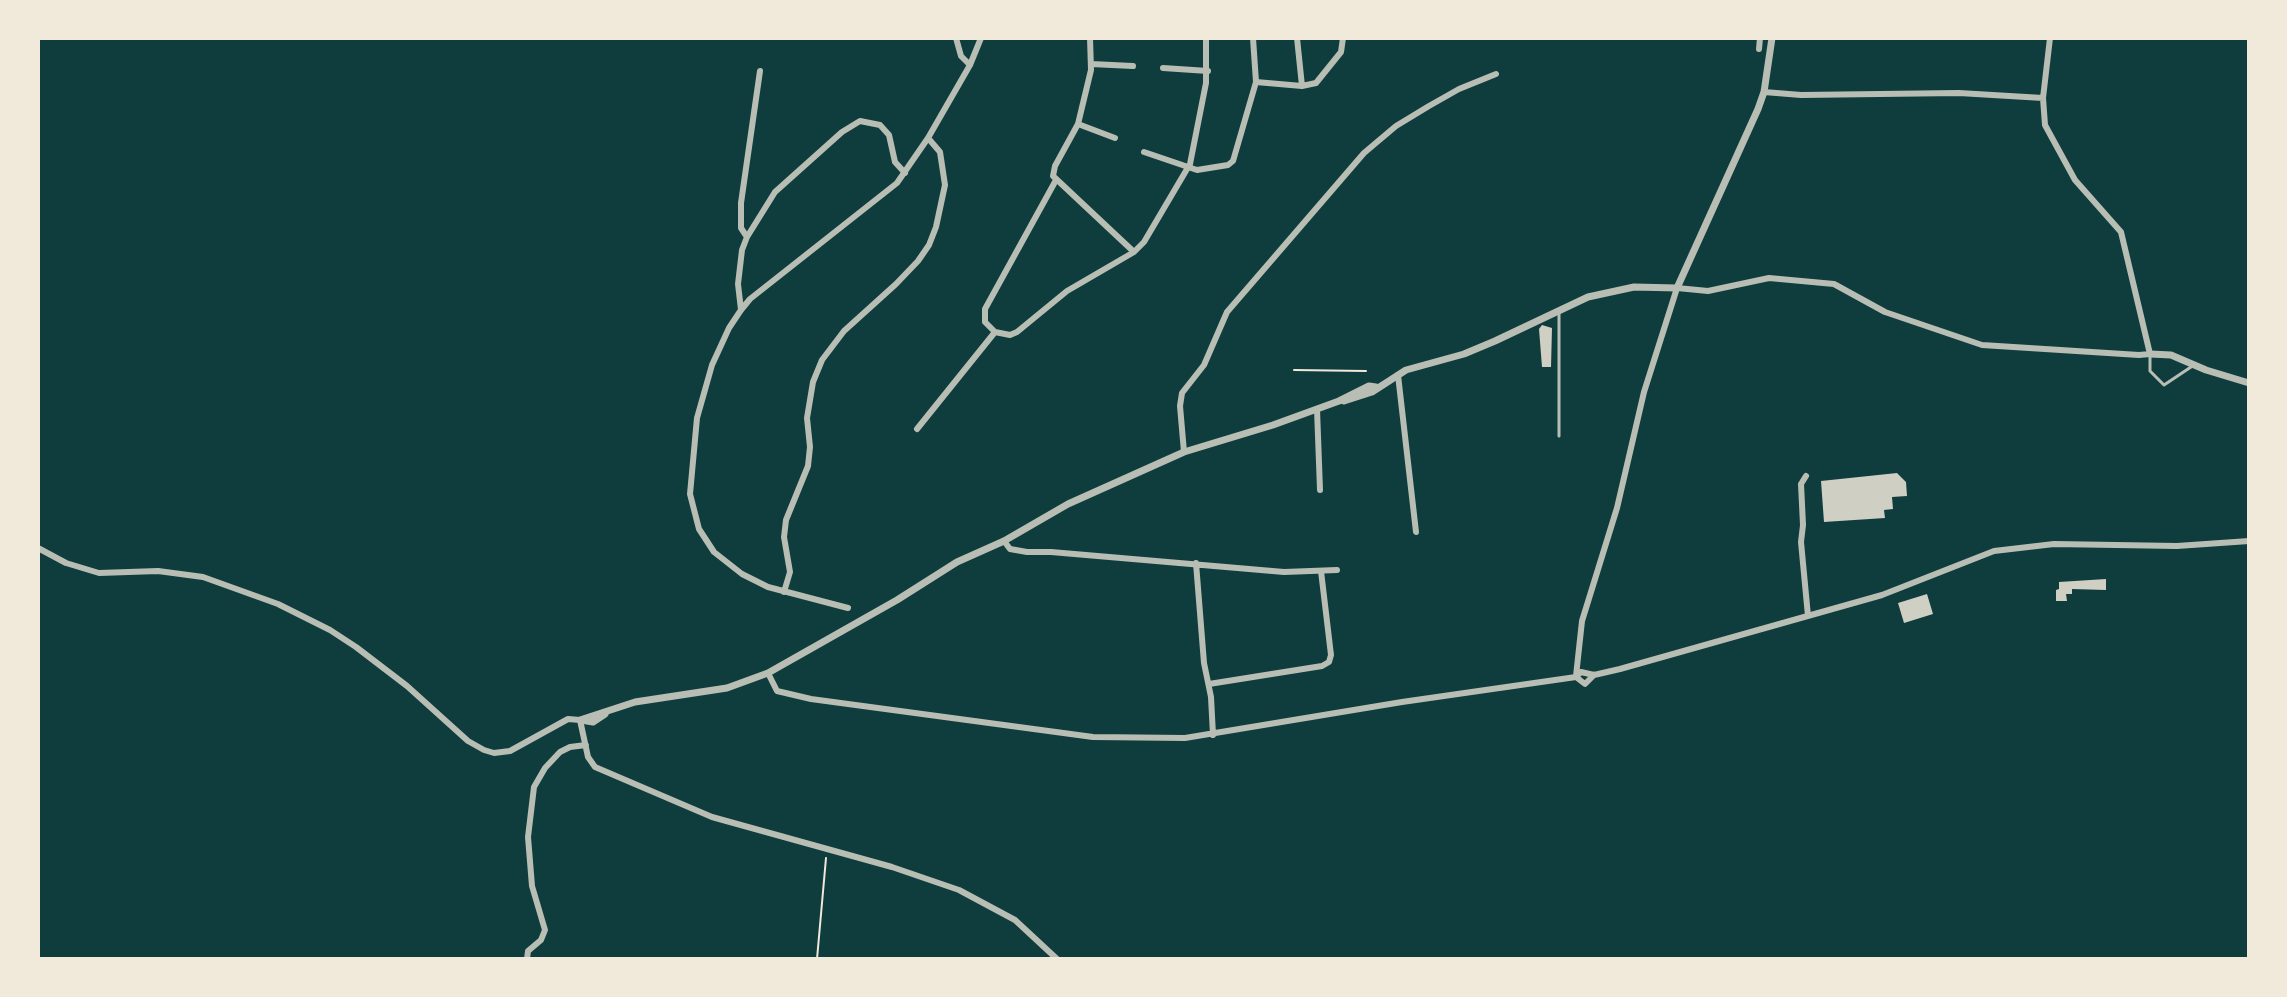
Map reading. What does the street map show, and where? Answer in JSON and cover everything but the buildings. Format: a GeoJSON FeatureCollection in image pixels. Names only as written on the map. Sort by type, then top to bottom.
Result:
{"type":"FeatureCollection","features":[{"type":"Feature","properties":{"kind":"street"},"geometry":{"type":"LineString","coordinates":[[956,38],[961,56],[970,65]]}},
{"type":"Feature","properties":{"kind":"street"},"geometry":{"type":"LineString","coordinates":[[848,608],[784,592],[753,580],[714,552],[699,529],[690,494],[693,439],[704,391],[720,347],[750,299],[887,191],[905,173],[970,65],[981,38]]}},
{"type":"Feature","properties":{"kind":"street"},"geometry":{"type":"LineString","coordinates":[[1090,38],[1091,64],[1078,124],[1053,176],[1134,252]]}},
{"type":"Feature","properties":{"kind":"street"},"geometry":{"type":"LineString","coordinates":[[1056,180],[985,309],[985,322],[995,332],[1010,335],[1017,332],[1067,291],[1134,252],[1144,242],[1188,168],[1208,71],[1206,38]]}},
{"type":"Feature","properties":{"kind":"street"},"geometry":{"type":"LineString","coordinates":[[1144,152],[1197,170],[1228,165],[1233,161],[1256,82],[1253,38]]}},
{"type":"Feature","properties":{"kind":"street"},"geometry":{"type":"LineString","coordinates":[[1297,38],[1302,86]]}},
{"type":"Feature","properties":{"kind":"street"},"geometry":{"type":"LineString","coordinates":[[1256,82],[1311,85],[1321,79],[1341,52],[1343,38]]}},
{"type":"Feature","properties":{"kind":"street"},"geometry":{"type":"LineString","coordinates":[[1759,49],[1760,38]]}},
{"type":"Feature","properties":{"kind":"street"},"geometry":{"type":"LineString","coordinates":[[1576,677],[1582,621],[1617,508],[1644,392],[1677,288],[1746,139],[1764,92],[1772,38]]}},
{"type":"Feature","properties":{"kind":"street"},"geometry":{"type":"LineString","coordinates":[[2050,38],[2043,98],[2043,117],[2049,136],[2075,180],[2118,225],[2124,238],[2150,354]]}},
{"type":"Feature","properties":{"kind":"street"},"geometry":{"type":"LineString","coordinates":[[1091,64],[1133,66]]}},
{"type":"Feature","properties":{"kind":"street"},"geometry":{"type":"LineString","coordinates":[[1163,68],[1208,71]]}},
{"type":"Feature","properties":{"kind":"street"},"geometry":{"type":"LineString","coordinates":[[747,237],[741,228],[741,203],[760,71]]}},
{"type":"Feature","properties":{"kind":"street"},"geometry":{"type":"LineString","coordinates":[[1184,452],[1180,406],[1182,393],[1204,365],[1227,312],[1364,153],[1396,126],[1429,106],[1459,89],[1496,74]]}},
{"type":"Feature","properties":{"kind":"street"},"geometry":{"type":"LineString","coordinates":[[1764,92],[1801,95],[1959,93],[2043,98]]}},
{"type":"Feature","properties":{"kind":"street"},"geometry":{"type":"LineString","coordinates":[[741,310],[738,284],[742,250],[770,199],[782,184],[855,122],[872,121],[885,129],[895,162],[905,173]]}},
{"type":"Feature","properties":{"kind":"street"},"geometry":{"type":"LineString","coordinates":[[1078,124],[1115,138]]}},
{"type":"Feature","properties":{"kind":"street"},"geometry":{"type":"LineString","coordinates":[[784,592],[790,572],[784,537],[786,520],[808,466],[807,418],[813,382],[822,360],[844,331],[896,284],[929,245],[945,185],[940,152],[928,138]]}},
{"type":"Feature","properties":{"kind":"street"},"geometry":{"type":"LineString","coordinates":[[38,548],[66,563],[99,573],[158,571],[203,577],[278,604],[356,647],[407,686],[468,741],[494,753],[510,751],[568,719],[580,720],[635,702],[727,688],[768,673],[957,562],[1008,539],[1068,504],[1184,452],[1339,401],[1352,400],[1372,392],[1398,375],[1495,341],[1559,308],[1611,291],[1634,287],[1713,290],[1769,278],[1834,284],[1885,312],[1982,345],[2171,355],[2249,383]]}},
{"type":"Feature","properties":{"kind":"street"},"geometry":{"type":"LineString","coordinates":[[917,429],[995,332]]}},
{"type":"Feature","properties":{"kind":"street"},"geometry":{"type":"LineString","coordinates":[[1398,375],[1416,532]]}},
{"type":"Feature","properties":{"kind":"street"},"geometry":{"type":"LineString","coordinates":[[1317,409],[1320,490]]}},
{"type":"Feature","properties":{"kind":"street"},"geometry":{"type":"LineString","coordinates":[[1806,476],[1801,484],[1801,542],[1808,616]]}},
{"type":"Feature","properties":{"kind":"street"},"geometry":{"type":"LineString","coordinates":[[1008,539],[1027,552],[1284,572],[1337,570]]}},
{"type":"Feature","properties":{"kind":"street"},"geometry":{"type":"LineString","coordinates":[[768,673],[775,689],[780,692],[857,705],[1093,737],[1167,739],[1213,735],[1402,702],[1576,677],[1581,672],[1594,675],[1882,595],[1994,551],[2054,544],[2177,546],[2249,541]]}},
{"type":"Feature","properties":{"kind":"street"},"geometry":{"type":"LineString","coordinates":[[1196,563],[1213,735]]}},
{"type":"Feature","properties":{"kind":"street"},"geometry":{"type":"LineString","coordinates":[[1209,684],[1322,666],[1329,662],[1331,655],[1321,571]]}},
{"type":"Feature","properties":{"kind":"street"},"geometry":{"type":"LineString","coordinates":[[1576,677],[1587,684],[1594,675]]}},
{"type":"Feature","properties":{"kind":"street"},"geometry":{"type":"LineString","coordinates":[[580,720],[590,760],[595,767],[698,812],[914,874],[975,897],[1015,920],[1057,959]]}},
{"type":"Feature","properties":{"kind":"street"},"geometry":{"type":"LineString","coordinates":[[527,959],[528,951],[541,940],[545,930],[532,886],[528,837],[534,787],[545,768],[560,752],[586,745]]}},
{"type":"Feature","properties":{"kind":"lane"},"geometry":{"type":"LineString","coordinates":[[1559,308],[1559,436]]}},
{"type":"Feature","properties":{"kind":"lane"},"geometry":{"type":"LineString","coordinates":[[2150,354],[2150,371],[2164,385],[2193,363]]}},
{"type":"Feature","properties":{"kind":"path"},"geometry":{"type":"LineString","coordinates":[[1294,370],[1366,371]]}},
{"type":"Feature","properties":{"kind":"path"},"geometry":{"type":"LineString","coordinates":[[817,959],[827,849]]}}]}
